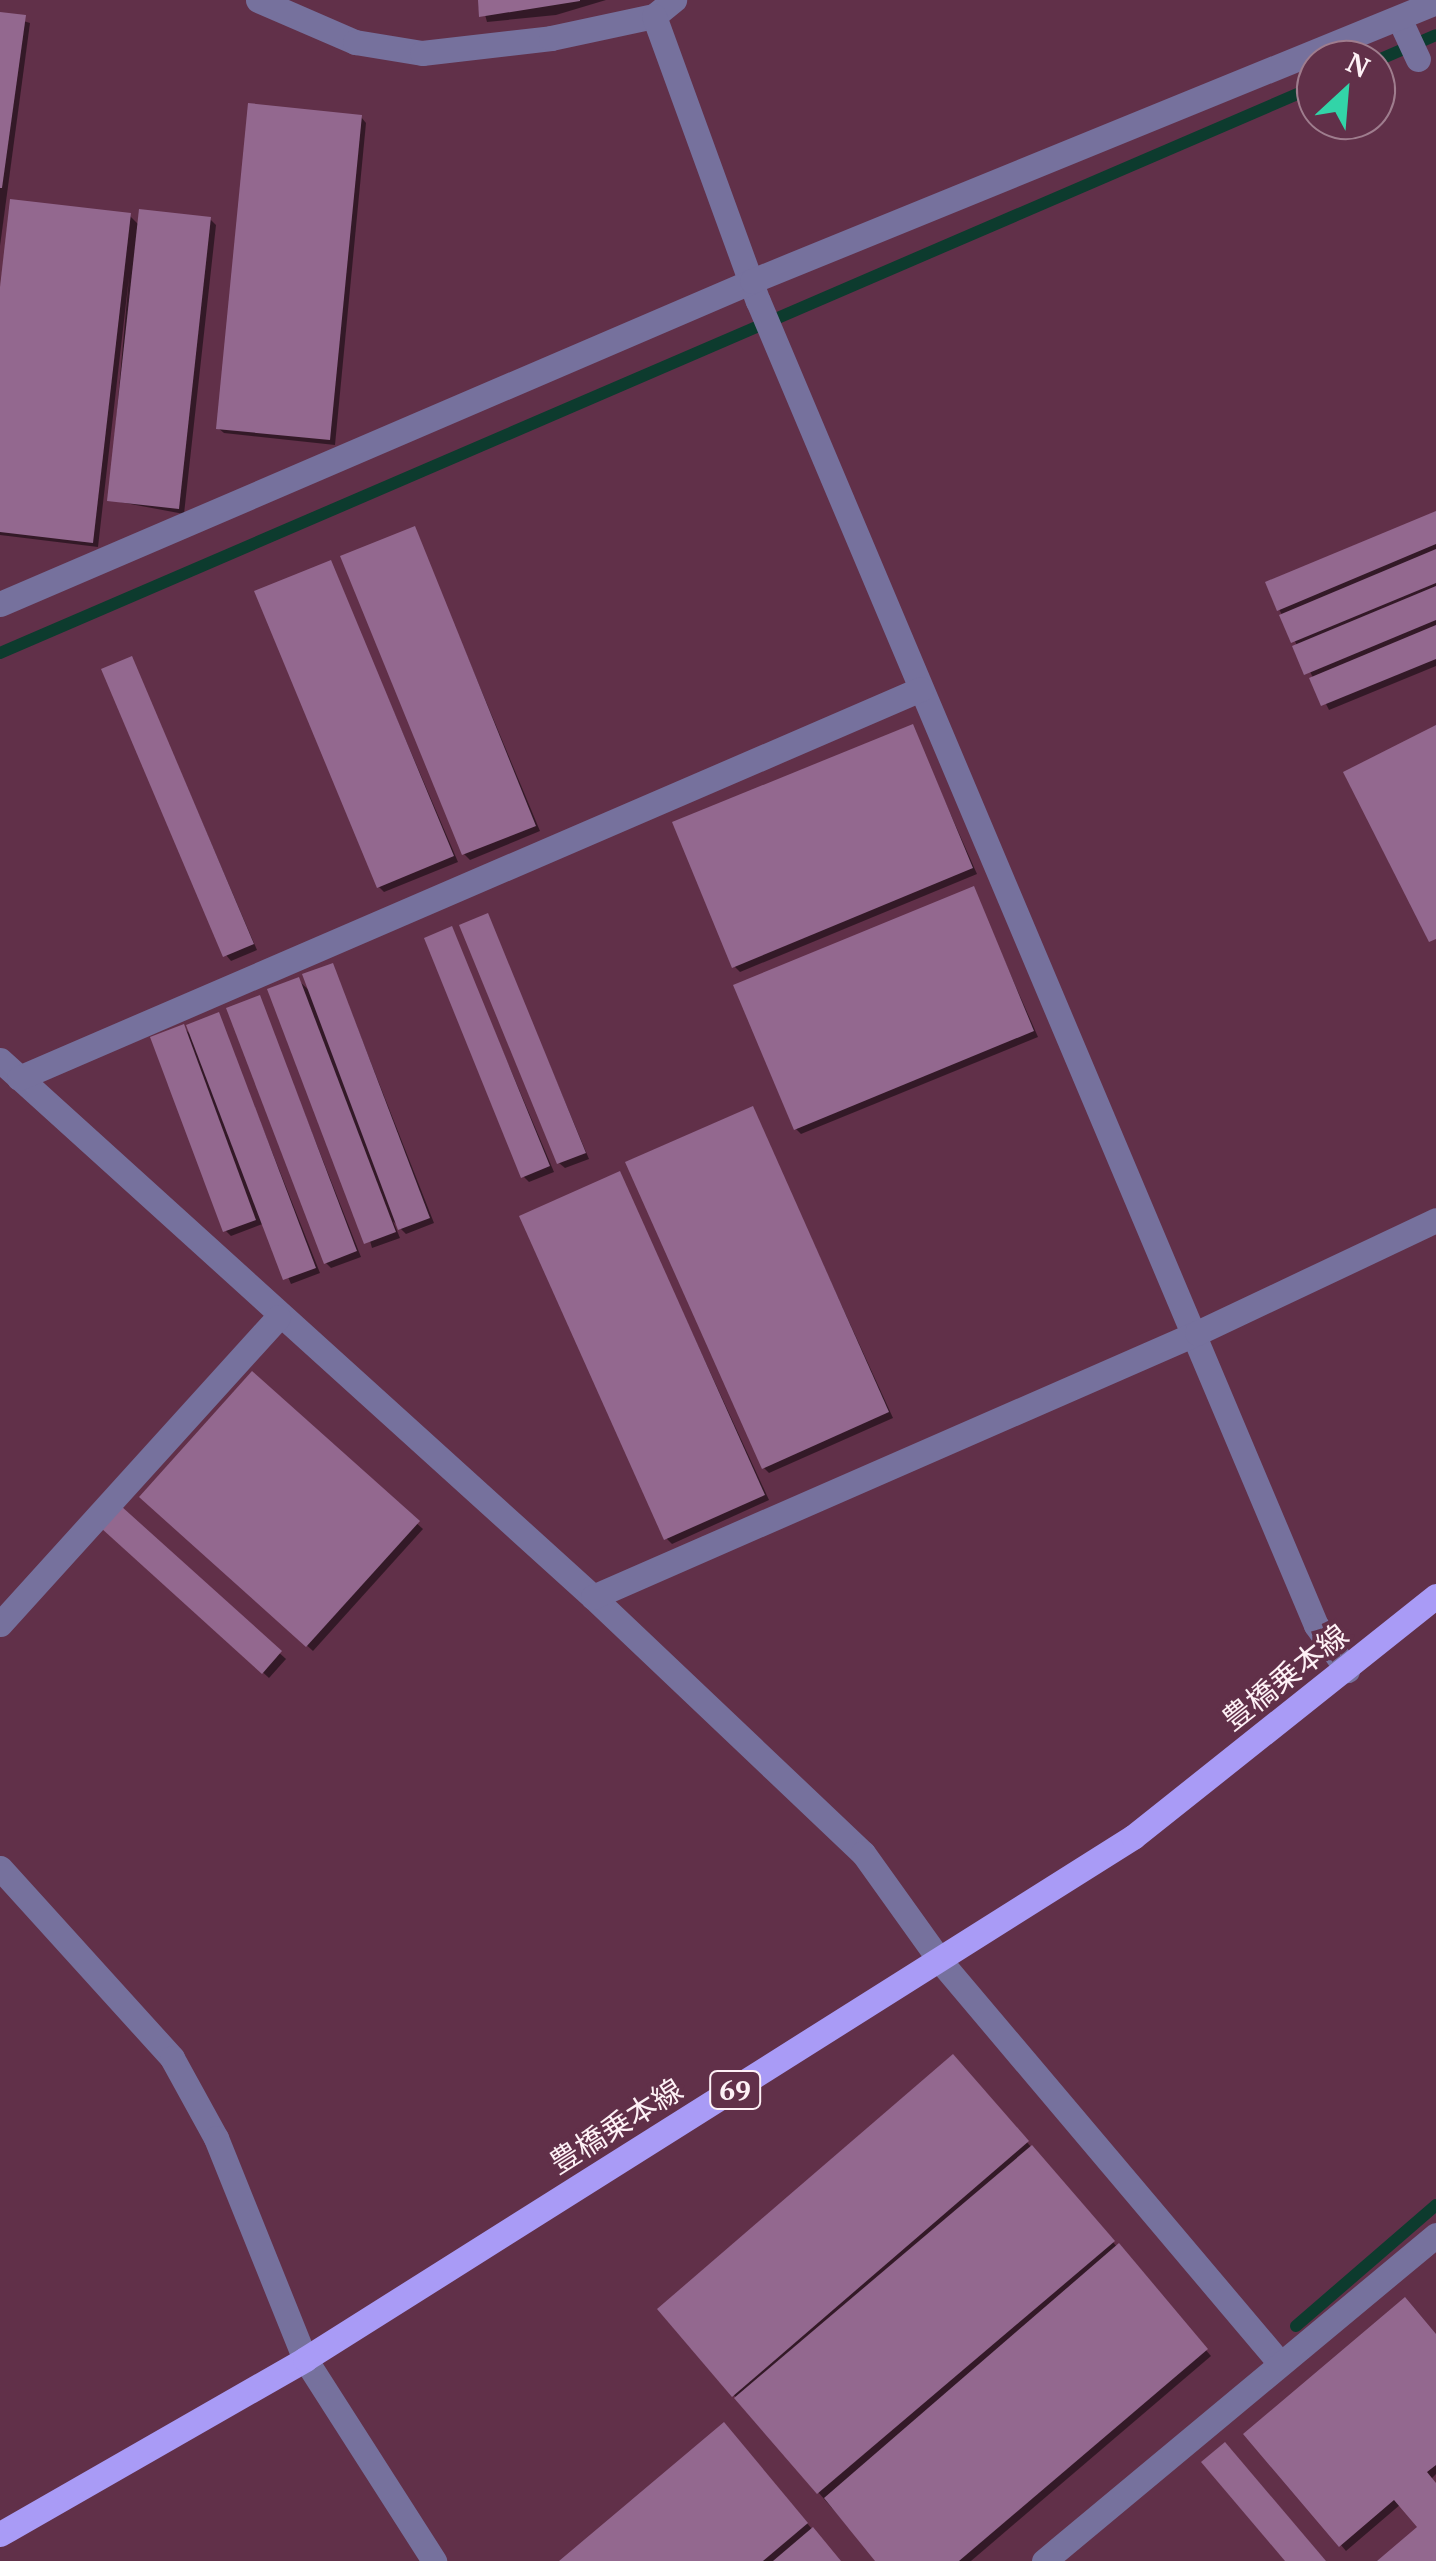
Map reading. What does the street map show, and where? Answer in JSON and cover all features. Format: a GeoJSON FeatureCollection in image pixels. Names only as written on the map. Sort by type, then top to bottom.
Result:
{"type":"FeatureCollection","features":[{"type":"Feature","properties":{"kind":"main road","name":"豊橋乗本線"},"geometry":{"type":"LineString","coordinates":[[0,2534],[305,2359],[941,1962],[1134,1836],[1348,1670],[1436,1596]]}},
{"type":"Feature","properties":{"kind":"street"},"geometry":{"type":"LineString","coordinates":[[258,0],[354,42],[422,52],[551,38],[664,8],[774,340],[1197,1333],[1316,1625],[1348,1670]]}},
{"type":"Feature","properties":{"kind":"street"},"geometry":{"type":"LineString","coordinates":[[0,604],[755,291],[1436,2]]}},
{"type":"Feature","properties":{"kind":"street"},"geometry":{"type":"LineString","coordinates":[[1404,29],[1418,59]]}},
{"type":"Feature","properties":{"kind":"street"},"geometry":{"type":"LineString","coordinates":[[921,689],[9,1069],[278,1317],[593,1598],[862,1852],[941,1962],[1279,2362]]}},
{"type":"Feature","properties":{"kind":"street"},"geometry":{"type":"LineString","coordinates":[[593,1598],[1197,1333],[1436,1220]]}},
{"type":"Feature","properties":{"kind":"street"},"geometry":{"type":"LineString","coordinates":[[0,1624],[278,1317]]}},
{"type":"Feature","properties":{"kind":"street"},"geometry":{"type":"LineString","coordinates":[[0,1868],[172,2058],[216,2138],[305,2359],[434,2561]]}},
{"type":"Feature","properties":{"kind":"street"},"geometry":{"type":"LineString","coordinates":[[1044,2561],[1436,2234]]}},
{"type":"Feature","properties":{"kind":"building"},"geometry":{"type":"Polygon","coordinates":[[[478,0],[580,0],[580,1],[479,17],[478,0]]]}},
{"type":"Feature","properties":{"kind":"building"},"geometry":{"type":"Polygon","coordinates":[[[0,12],[26,15],[2,188],[0,188],[0,12]]]}},
{"type":"Feature","properties":{"kind":"building"},"geometry":{"type":"Polygon","coordinates":[[[248,103],[362,115],[330,440],[216,429],[248,103]]]}},
{"type":"Feature","properties":{"kind":"building"},"geometry":{"type":"Polygon","coordinates":[[[10,199],[131,213],[93,543],[0,532],[0,287],[10,199]]]}},
{"type":"Feature","properties":{"kind":"building"},"geometry":{"type":"Polygon","coordinates":[[[139,209],[211,217],[179,509],[107,501],[139,209]]]}},
{"type":"Feature","properties":{"kind":"building"},"geometry":{"type":"Polygon","coordinates":[[[1436,511],[1436,544],[1277,611],[1265,582],[1436,511]]]}},
{"type":"Feature","properties":{"kind":"building"},"geometry":{"type":"Polygon","coordinates":[[[415,526],[536,826],[462,855],[340,556],[415,526]]]}},
{"type":"Feature","properties":{"kind":"building"},"geometry":{"type":"Polygon","coordinates":[[[1436,549],[1436,583],[1291,643],[1279,615],[1436,549]]]}},
{"type":"Feature","properties":{"kind":"building"},"geometry":{"type":"Polygon","coordinates":[[[331,560],[454,856],[377,888],[254,591],[331,560]]]}},
{"type":"Feature","properties":{"kind":"building"},"geometry":{"type":"Polygon","coordinates":[[[1436,586],[1436,620],[1304,675],[1292,646],[1436,586]]]}},
{"type":"Feature","properties":{"kind":"building"},"geometry":{"type":"Polygon","coordinates":[[[1436,625],[1436,659],[1321,706],[1309,678],[1436,625]]]}},
{"type":"Feature","properties":{"kind":"building"},"geometry":{"type":"Polygon","coordinates":[[[132,656],[254,944],[223,957],[101,669],[132,656]]]}},
{"type":"Feature","properties":{"kind":"building"},"geometry":{"type":"Polygon","coordinates":[[[913,724],[973,868],[732,968],[672,822],[913,724]]]}},
{"type":"Feature","properties":{"kind":"building"},"geometry":{"type":"Polygon","coordinates":[[[1436,725],[1436,939],[1429,942],[1343,772],[1436,725]]]}},
{"type":"Feature","properties":{"kind":"building"},"geometry":{"type":"Polygon","coordinates":[[[974,886],[1034,1031],[794,1130],[733,985],[974,886]]]}},
{"type":"Feature","properties":{"kind":"building"},"geometry":{"type":"Polygon","coordinates":[[[488,913],[586,1153],[557,1164],[459,925],[488,913]]]}},
{"type":"Feature","properties":{"kind":"building"},"geometry":{"type":"Polygon","coordinates":[[[452,926],[550,1166],[521,1178],[424,938],[452,926]]]}},
{"type":"Feature","properties":{"kind":"building"},"geometry":{"type":"Polygon","coordinates":[[[333,963],[430,1218],[398,1230],[302,974],[333,963]]]}},
{"type":"Feature","properties":{"kind":"building"},"geometry":{"type":"Polygon","coordinates":[[[299,977],[396,1232],[364,1244],[267,989],[299,977]]]}},
{"type":"Feature","properties":{"kind":"building"},"geometry":{"type":"Polygon","coordinates":[[[260,995],[357,1251],[324,1264],[226,1008],[260,995]]]}},
{"type":"Feature","properties":{"kind":"building"},"geometry":{"type":"Polygon","coordinates":[[[219,1012],[316,1268],[283,1280],[186,1025],[219,1012]]]}},
{"type":"Feature","properties":{"kind":"building"},"geometry":{"type":"Polygon","coordinates":[[[184,1024],[256,1220],[223,1232],[150,1037],[184,1024]]]}},
{"type":"Feature","properties":{"kind":"building"},"geometry":{"type":"Polygon","coordinates":[[[753,1106],[889,1412],[762,1469],[625,1162],[753,1106]]]}},
{"type":"Feature","properties":{"kind":"building"},"geometry":{"type":"Polygon","coordinates":[[[620,1171],[765,1495],[664,1540],[519,1216],[620,1171]]]}},
{"type":"Feature","properties":{"kind":"building"},"geometry":{"type":"Polygon","coordinates":[[[252,1371],[420,1521],[306,1647],[139,1497],[252,1371]]]}},
{"type":"Feature","properties":{"kind":"building"},"geometry":{"type":"Polygon","coordinates":[[[121,1506],[282,1651],[262,1674],[101,1528],[121,1506]]]}},
{"type":"Feature","properties":{"kind":"building"},"geometry":{"type":"Polygon","coordinates":[[[953,2054],[1029,2141],[732,2397],[657,2309],[953,2054]]]}},
{"type":"Feature","properties":{"kind":"building"},"geometry":{"type":"Polygon","coordinates":[[[1032,2145],[1115,2241],[817,2494],[734,2398],[1032,2145]]]}},
{"type":"Feature","properties":{"kind":"building"},"geometry":{"type":"Polygon","coordinates":[[[1119,2243],[1208,2349],[959,2561],[875,2561],[824,2498],[1119,2243]]]}},
{"type":"Feature","properties":{"kind":"building"},"geometry":{"type":"Polygon","coordinates":[[[1405,2297],[1436,2334],[1436,2465],[1427,2472],[1436,2483],[1436,2561],[1377,2561],[1417,2527],[1394,2500],[1339,2547],[1243,2434],[1405,2297]]]}},
{"type":"Feature","properties":{"kind":"building"},"geometry":{"type":"Polygon","coordinates":[[[724,2422],[808,2523],[763,2561],[559,2561],[724,2422]]]}},
{"type":"Feature","properties":{"kind":"building"},"geometry":{"type":"Polygon","coordinates":[[[1225,2442],[1326,2561],[1285,2561],[1201,2462],[1225,2442]]]}},
{"type":"Feature","properties":{"kind":"building"},"geometry":{"type":"Polygon","coordinates":[[[813,2527],[841,2561],[773,2561],[813,2527]]]}},
{"type":"Feature","properties":{"kind":"waterway"},"geometry":{"type":"LineString","coordinates":[[1396,52],[1436,35]]}},
{"type":"Feature","properties":{"kind":"waterway"},"geometry":{"type":"LineString","coordinates":[[0,653],[1296,95]]}},
{"type":"Feature","properties":{"kind":"waterway"},"geometry":{"type":"LineString","coordinates":[[1296,2326],[1436,2205]]}}]}
